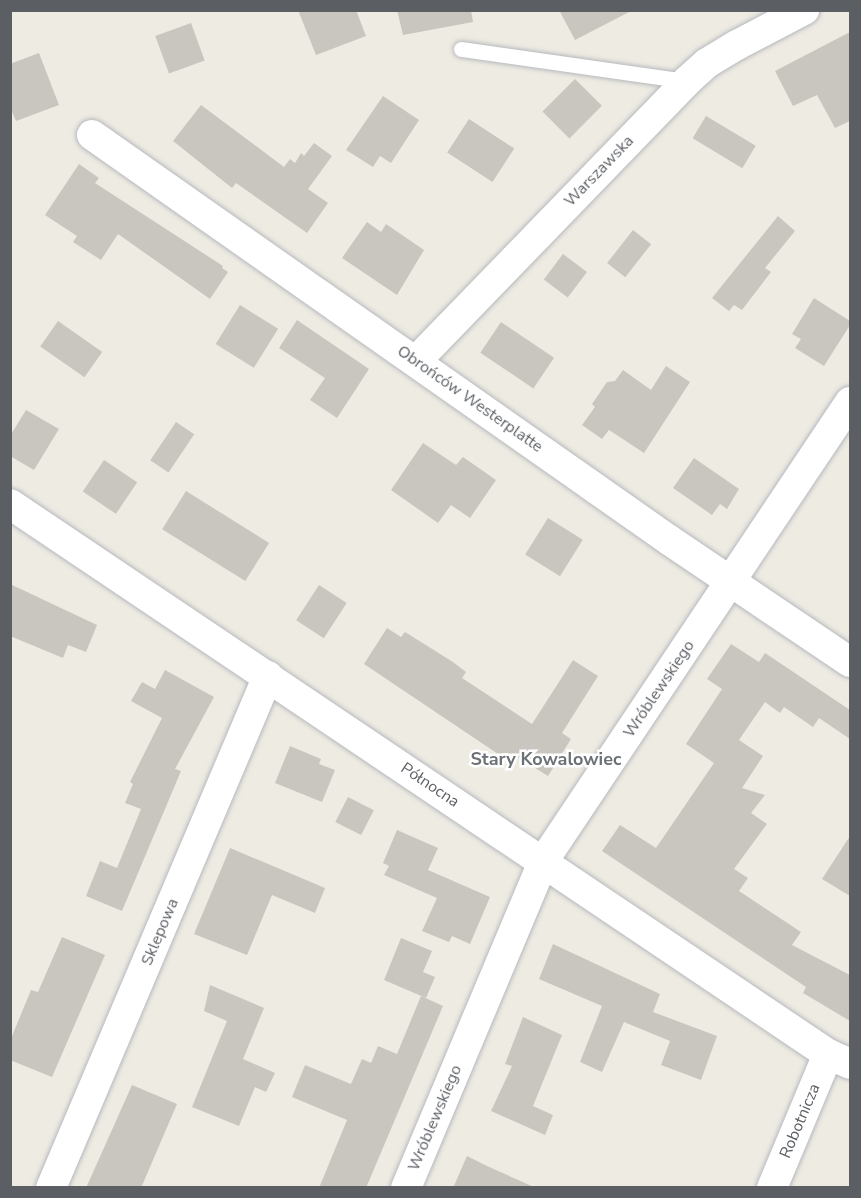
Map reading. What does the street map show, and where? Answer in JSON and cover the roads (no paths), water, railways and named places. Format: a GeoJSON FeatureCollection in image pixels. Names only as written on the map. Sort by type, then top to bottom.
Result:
{"type":"FeatureCollection","features":[{"type":"Feature","properties":{"kind":"street","name":"Warszawska"},"geometry":{"type":"LineString","coordinates":[[416,361],[687,81],[707,63],[804,10]]}},
{"type":"Feature","properties":{"kind":"street","name":"Obrońców Westerplatte"},"geometry":{"type":"LineString","coordinates":[[92,135],[731,582],[850,662]]}},
{"type":"Feature","properties":{"kind":"street","name":"Wróblewskiego"},"geometry":{"type":"LineString","coordinates":[[406,1188],[544,860],[850,402]]}},
{"type":"Feature","properties":{"kind":"street","name":"Północna"},"geometry":{"type":"LineString","coordinates":[[10,504],[839,1059]]}},
{"type":"Feature","properties":{"kind":"street","name":"Sklepowa"},"geometry":{"type":"LineString","coordinates":[[51,1188],[268,676]]}},
{"type":"Feature","properties":{"kind":"street","name":"Robotnicza"},"geometry":{"type":"LineString","coordinates":[[772,1188],[839,1059]]}},
{"type":"Feature","properties":{"kind":"lane"},"geometry":{"type":"LineString","coordinates":[[461,50],[687,81]]}},
{"type":"Feature","properties":{"kind":"district","name":"Stary Kowalowiec"},"geometry":{"type":"Point","coordinates":[546,759]}}]}
